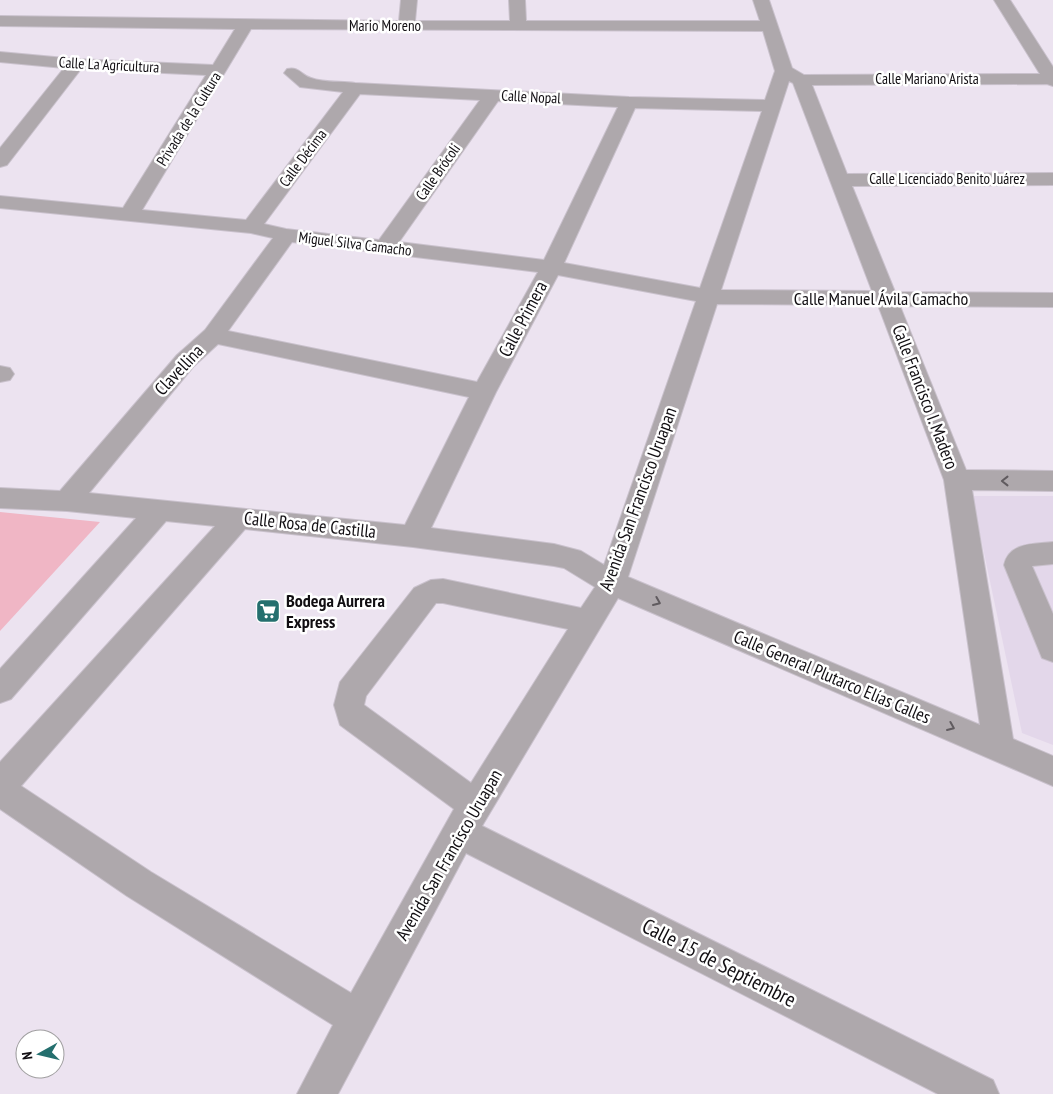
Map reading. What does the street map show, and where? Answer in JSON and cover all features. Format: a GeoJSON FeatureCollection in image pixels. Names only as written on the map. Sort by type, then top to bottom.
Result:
{"type":"FeatureCollection","features":[{"type":"Feature","properties":{"kind":"street"},"geometry":{"type":"LineString","coordinates":[[406,26],[409,0]]}},
{"type":"Feature","properties":{"kind":"street"},"geometry":{"type":"LineString","coordinates":[[517,0],[518,26]]}},
{"type":"Feature","properties":{"kind":"street"},"geometry":{"type":"LineString","coordinates":[[761,0],[770,26],[792,75]]}},
{"type":"Feature","properties":{"kind":"street"},"geometry":{"type":"LineString","coordinates":[[1002,0],[1052,80]]}},
{"type":"Feature","properties":{"kind":"street"},"geometry":{"type":"LineString","coordinates":[[2,24],[16,7]]}},
{"type":"Feature","properties":{"kind":"street","name":"Mario Moreno"},"geometry":{"type":"LineString","coordinates":[[2,24],[770,26]]}},
{"type":"Feature","properties":{"kind":"street","name":"Privada de la Cultura"},"geometry":{"type":"LineString","coordinates":[[130,213],[246,24]]}},
{"type":"Feature","properties":{"kind":"street","name":"Calle La Agricultura"},"geometry":{"type":"LineString","coordinates":[[0,57],[76,64],[219,70]]}},
{"type":"Feature","properties":{"kind":"street"},"geometry":{"type":"LineString","coordinates":[[0,161],[76,64]]}},
{"type":"Feature","properties":{"kind":"street","name":"Calle Nopal"},"geometry":{"type":"LineString","coordinates":[[293,74],[306,84],[355,88],[629,102],[772,106]]}},
{"type":"Feature","properties":{"kind":"street","name":"Calle Mariano Arista"},"geometry":{"type":"LineString","coordinates":[[792,75],[1052,80]]}},
{"type":"Feature","properties":{"kind":"street","name":"Avenida San Francisco Uruapan"},"geometry":{"type":"LineString","coordinates":[[317,1094],[467,818],[612,583],[772,106],[792,75]]}},
{"type":"Feature","properties":{"kind":"street","name":"Calle Francisco I. Madero"},"geometry":{"type":"LineString","coordinates":[[792,75],[841,180],[957,480],[999,748]]}},
{"type":"Feature","properties":{"kind":"street","name":"Calle Décima"},"geometry":{"type":"LineString","coordinates":[[251,227],[355,88]]}},
{"type":"Feature","properties":{"kind":"street","name":"Calle Brócoli"},"geometry":{"type":"LineString","coordinates":[[384,248],[492,96]]}},
{"type":"Feature","properties":{"kind":"street","name":"Calle Primera"},"geometry":{"type":"LineString","coordinates":[[414,536],[484,392],[551,267],[629,102]]}},
{"type":"Feature","properties":{"kind":"street","name":"Calle Licenciado Benito Juárez"},"geometry":{"type":"LineString","coordinates":[[841,180],[1053,179]]}},
{"type":"Feature","properties":{"kind":"street","name":"Miguel Silva Camacho"},"geometry":{"type":"LineString","coordinates":[[0,202],[130,213],[251,227],[286,235],[551,267],[709,298]]}},
{"type":"Feature","properties":{"kind":"street","name":"Clavellina"},"geometry":{"type":"LineString","coordinates":[[67,501],[184,361],[214,335],[286,235]]}},
{"type":"Feature","properties":{"kind":"street","name":"Calle Manuel Ávila Camacho"},"geometry":{"type":"LineString","coordinates":[[709,298],[1053,300]]}},
{"type":"Feature","properties":{"kind":"street"},"geometry":{"type":"LineString","coordinates":[[214,335],[484,392]]}},
{"type":"Feature","properties":{"kind":"street"},"geometry":{"type":"LineString","coordinates":[[957,480],[1053,481]]}},
{"type":"Feature","properties":{"kind":"street","name":"Calle Rosa de Castilla"},"geometry":{"type":"LineString","coordinates":[[0,498],[67,501],[414,536],[571,558],[612,583]]}},
{"type":"Feature","properties":{"kind":"street"},"geometry":{"type":"LineString","coordinates":[[0,690],[159,510]]}},
{"type":"Feature","properties":{"kind":"street"},"geometry":{"type":"LineString","coordinates":[[0,786],[240,518]]}},
{"type":"Feature","properties":{"kind":"street"},"geometry":{"type":"LineString","coordinates":[[1053,553],[1025,556],[1019,560],[1018,565],[1053,649]]}},
{"type":"Feature","properties":{"kind":"street","name":"Calle General Plutarco Elías Calles"},"geometry":{"type":"LineString","coordinates":[[612,583],[1053,771]]}},
{"type":"Feature","properties":{"kind":"street","name":"Calle 15 de Septiembre"},"geometry":{"type":"LineString","coordinates":[[588,621],[444,591],[431,592],[424,596],[351,692],[349,705],[351,715],[467,818],[979,1094]]}},
{"type":"Feature","properties":{"kind":"street"},"geometry":{"type":"LineString","coordinates":[[0,790],[139,884],[358,1019]]}},
{"type":"Feature","properties":{"kind":"shaded area"},"geometry":{"type":"Polygon","coordinates":[[[972,496],[1053,496],[1053,745],[1022,733],[972,496]]]}},
{"type":"Feature","properties":{"kind":"shaded area"},"geometry":{"type":"Polygon","coordinates":[[[0,512],[100,522],[0,631],[0,512]]]}},
{"type":"Feature","properties":{"kind":"place","name":"Bodega Aurrera Express"},"geometry":{"type":"Point","coordinates":[268,611]}}]}
